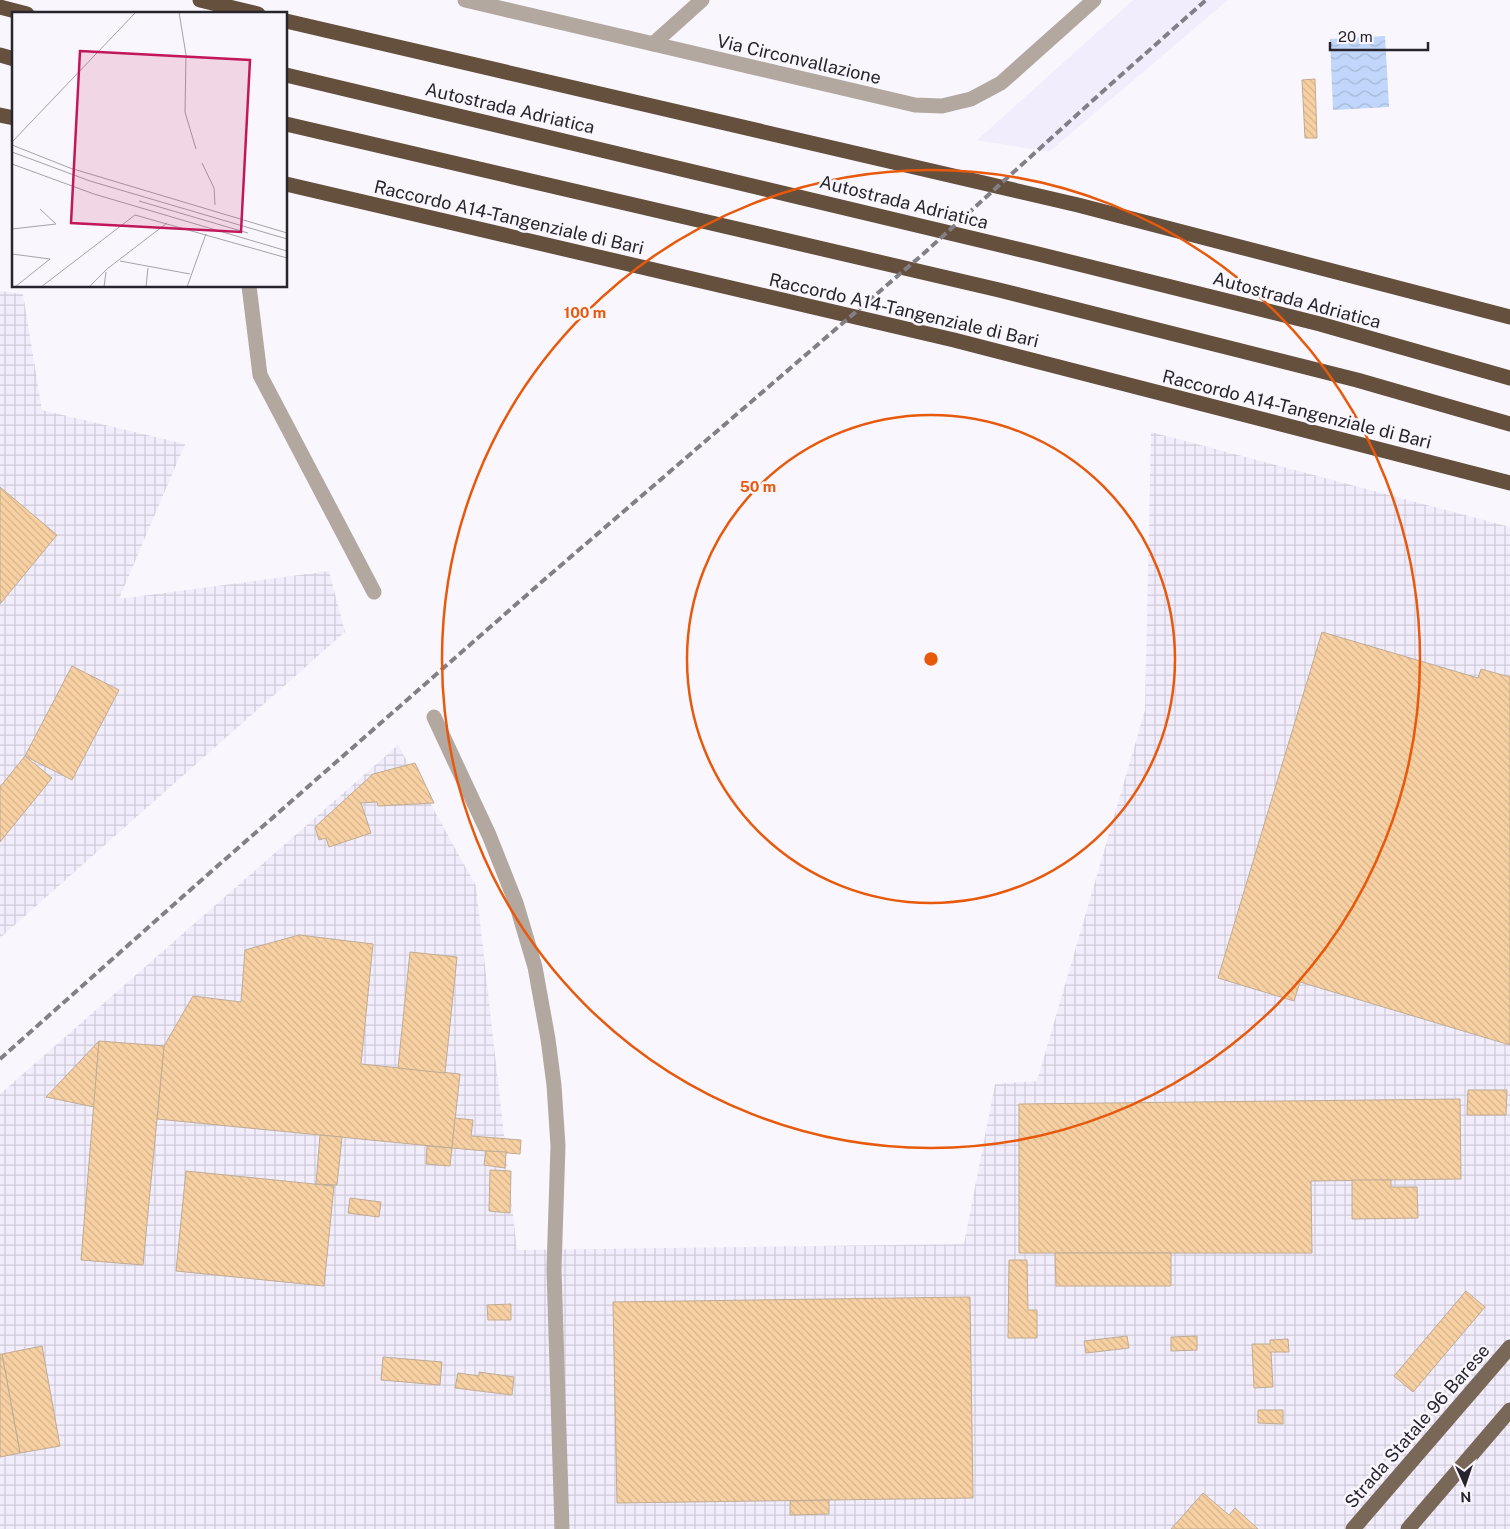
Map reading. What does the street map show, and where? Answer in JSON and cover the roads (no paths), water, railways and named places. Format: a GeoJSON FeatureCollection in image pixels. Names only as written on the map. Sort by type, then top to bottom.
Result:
{"type":"FeatureCollection","features":[{"type":"Feature","properties":{"kind":"highway"},"geometry":{"type":"LineString","coordinates":[[200,0],[250,12]]}},
{"type":"Feature","properties":{"kind":"highway"},"geometry":{"type":"LineString","coordinates":[[0,8],[18,12]]}},
{"type":"Feature","properties":{"kind":"highway"},"geometry":{"type":"LineString","coordinates":[[288,21],[1078,205],[1510,317]]}},
{"type":"Feature","properties":{"kind":"highway","name":"Autostrada Adriatica"},"geometry":{"type":"LineString","coordinates":[[288,75],[1034,253],[1320,324],[1510,378]]}},
{"type":"Feature","properties":{"kind":"highway"},"geometry":{"type":"LineString","coordinates":[[288,124],[999,290],[1357,380],[1510,424]]}},
{"type":"Feature","properties":{"kind":"highway","name":"Raccordo A14-Tangenziale di Bari"},"geometry":{"type":"LineString","coordinates":[[288,184],[954,340],[1510,482]]}},
{"type":"Feature","properties":{"kind":"main road","name":"Strada Statale 96 Barese"},"geometry":{"type":"LineString","coordinates":[[1353,1529],[1510,1347]]}},
{"type":"Feature","properties":{"kind":"main road"},"geometry":{"type":"LineString","coordinates":[[1408,1529],[1510,1410]]}},
{"type":"Feature","properties":{"kind":"street","name":"Via Circonvallazione"},"geometry":{"type":"LineString","coordinates":[[465,0],[915,105],[942,106],[971,99],[1001,82],[1094,0]]}},
{"type":"Feature","properties":{"kind":"street"},"geometry":{"type":"LineString","coordinates":[[653,44],[702,0]]}},
{"type":"Feature","properties":{"kind":"street"},"geometry":{"type":"LineString","coordinates":[[249,288],[260,375],[374,592]]}},
{"type":"Feature","properties":{"kind":"street"},"geometry":{"type":"LineString","coordinates":[[434,717],[488,835],[516,903],[534,967],[548,1039],[554,1085],[558,1146],[554,1269],[562,1529]]}},
{"type":"Feature","properties":{"kind":"water"},"geometry":{"type":"Polygon","coordinates":[[[1385,36],[1389,107],[1333,110],[1330,39],[1385,36]]]}},
{"type":"Feature","properties":{"kind":"railway"},"geometry":{"type":"LineString","coordinates":[[0,1059],[545,579],[922,255],[1206,0]]}}]}
